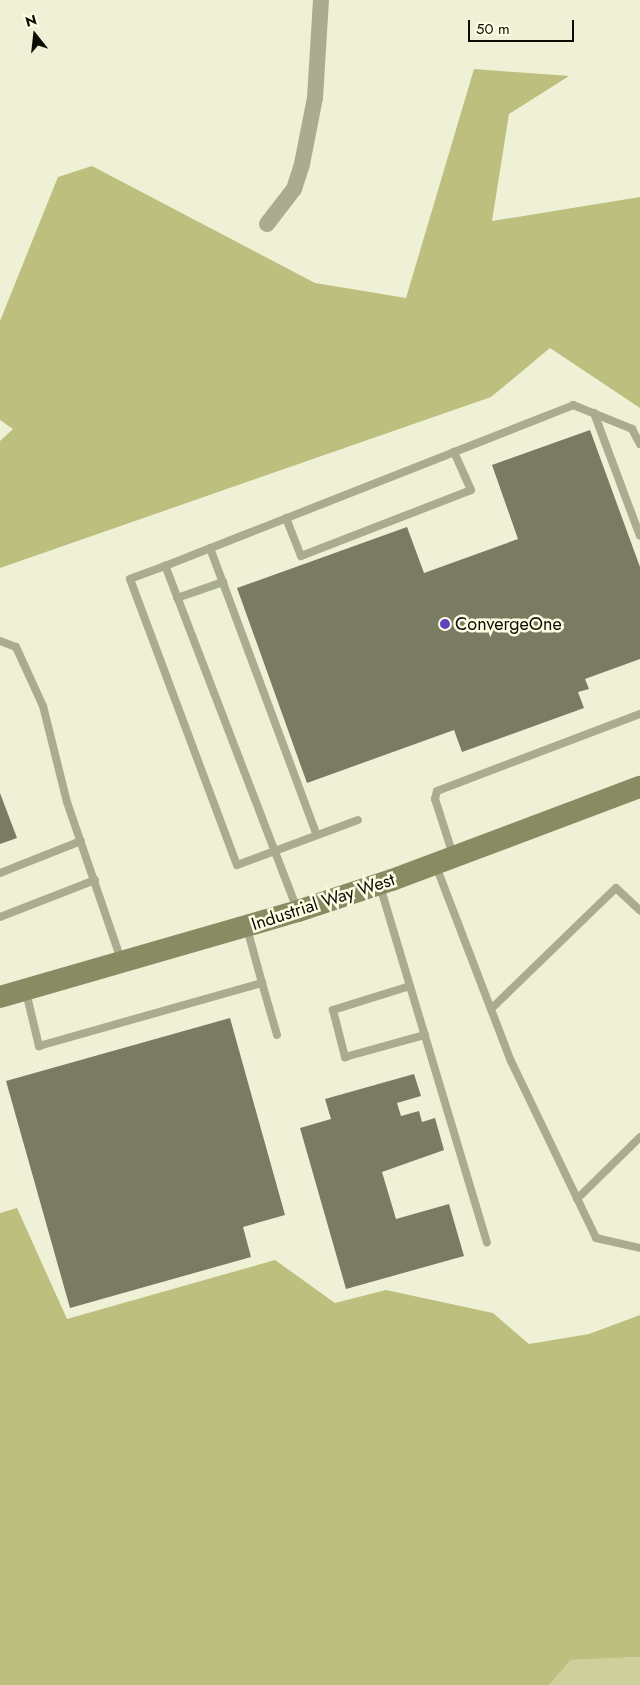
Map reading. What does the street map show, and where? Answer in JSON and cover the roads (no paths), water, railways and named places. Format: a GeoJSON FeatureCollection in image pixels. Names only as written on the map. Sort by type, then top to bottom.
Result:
{"type":"FeatureCollection","features":[{"type":"Feature","properties":{"kind":"street"},"geometry":{"type":"LineString","coordinates":[[267,224],[294,189],[302,164],[316,98],[321,0]]}},
{"type":"Feature","properties":{"kind":"street","name":"Industrial Way West"},"geometry":{"type":"LineString","coordinates":[[0,997],[298,911],[445,861],[640,787]]}},
{"type":"Feature","properties":{"kind":"lane"},"geometry":{"type":"LineString","coordinates":[[358,820],[236,865],[130,579],[573,405],[632,429],[640,444]]}},
{"type":"Feature","properties":{"kind":"lane"},"geometry":{"type":"LineString","coordinates":[[594,413],[640,536]]}},
{"type":"Feature","properties":{"kind":"lane"},"geometry":{"type":"LineString","coordinates":[[286,518],[301,556],[471,490],[454,452]]}},
{"type":"Feature","properties":{"kind":"lane"},"geometry":{"type":"LineString","coordinates":[[210,548],[317,835]]}},
{"type":"Feature","properties":{"kind":"lane"},"geometry":{"type":"LineString","coordinates":[[165,566],[298,911]]}},
{"type":"Feature","properties":{"kind":"lane"},"geometry":{"type":"LineString","coordinates":[[177,598],[223,582]]}},
{"type":"Feature","properties":{"kind":"lane"},"geometry":{"type":"LineString","coordinates":[[0,641],[16,647],[43,706],[67,802],[122,963]]}},
{"type":"Feature","properties":{"kind":"lane"},"geometry":{"type":"LineString","coordinates":[[640,714],[436,791],[435,800],[445,861],[491,1009],[510,1061],[596,1238],[640,1248]]}},
{"type":"Feature","properties":{"kind":"lane"},"geometry":{"type":"LineString","coordinates":[[0,872],[81,841]]}},
{"type":"Feature","properties":{"kind":"lane"},"geometry":{"type":"LineString","coordinates":[[0,917],[95,880]]}},
{"type":"Feature","properties":{"kind":"lane"},"geometry":{"type":"LineString","coordinates":[[380,884],[487,1242]]}},
{"type":"Feature","properties":{"kind":"lane"},"geometry":{"type":"LineString","coordinates":[[491,1009],[616,888],[640,910]]}},
{"type":"Feature","properties":{"kind":"lane"},"geometry":{"type":"LineString","coordinates":[[247,927],[277,1035]]}},
{"type":"Feature","properties":{"kind":"lane"},"geometry":{"type":"LineString","coordinates":[[25,990],[39,1046],[262,983]]}},
{"type":"Feature","properties":{"kind":"lane"},"geometry":{"type":"LineString","coordinates":[[410,986],[333,1010],[345,1056],[425,1035]]}},
{"type":"Feature","properties":{"kind":"lane"},"geometry":{"type":"LineString","coordinates":[[577,1199],[640,1137]]}},
{"type":"Feature","properties":{"kind":"place","name":"ConvergeOne"},"geometry":{"type":"Point","coordinates":[445,624]}}]}
